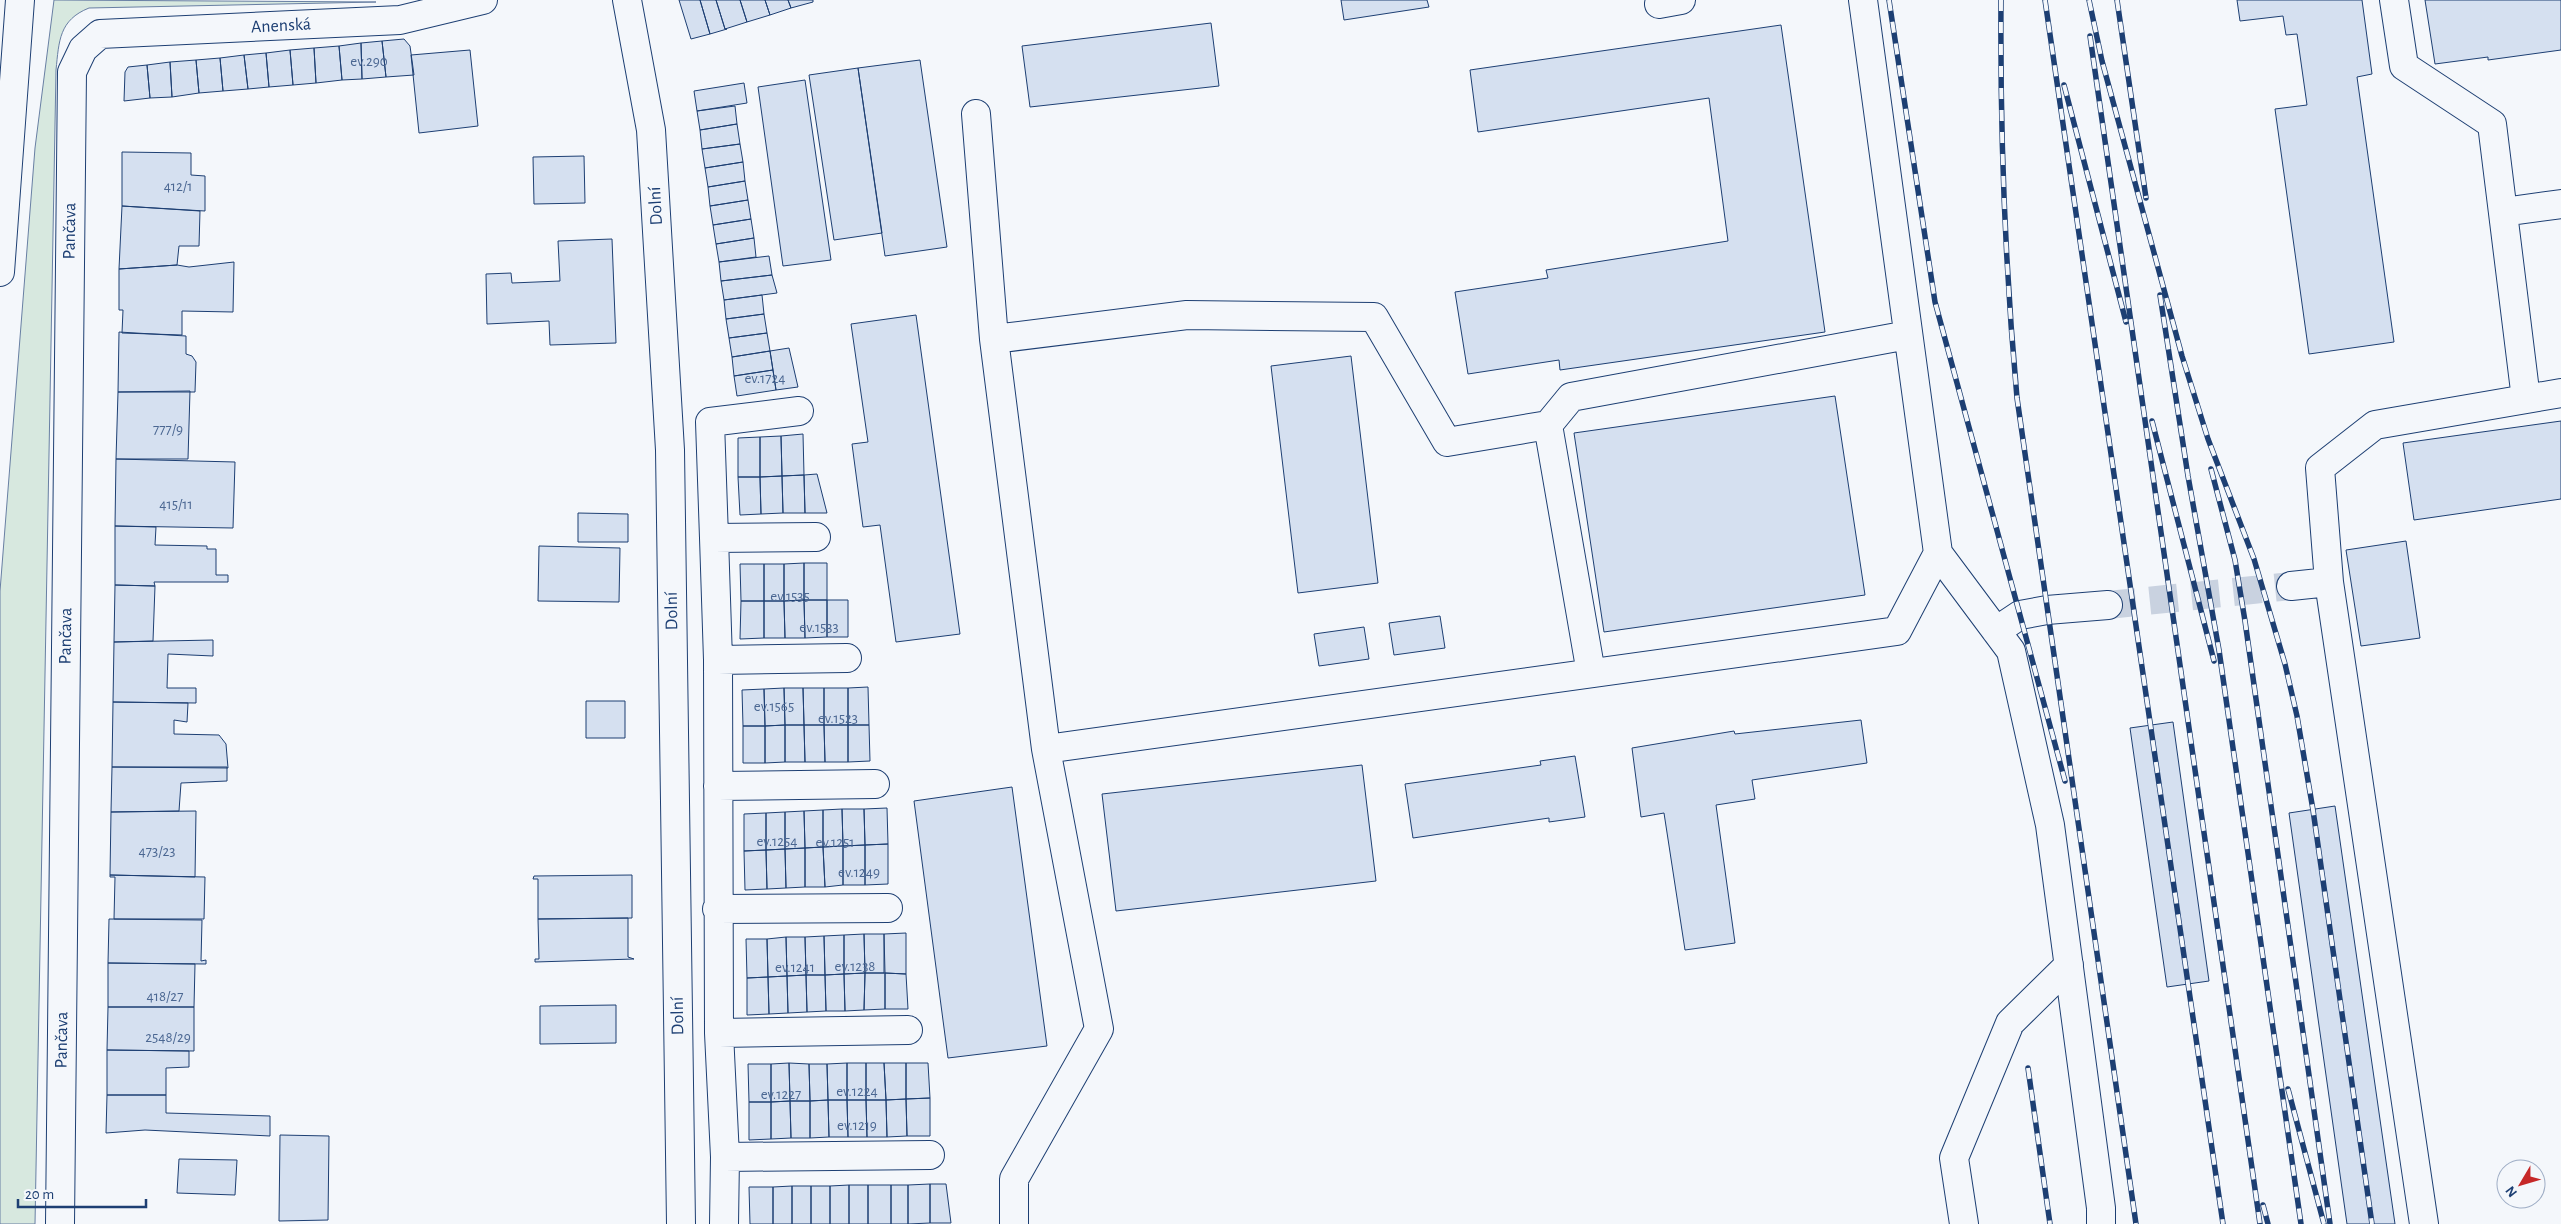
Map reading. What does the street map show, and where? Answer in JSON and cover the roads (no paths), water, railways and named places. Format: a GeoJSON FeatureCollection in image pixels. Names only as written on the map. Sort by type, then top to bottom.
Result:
{"type":"FeatureCollection","features":[{"type":"Feature","properties":{"kind":"street"},"geometry":{"type":"LineString","coordinates":[[0,272],[20,0]]}},
{"type":"Feature","properties":{"kind":"street","name":"Anenská"},"geometry":{"type":"LineString","coordinates":[[82,50],[100,34],[400,20],[483,0]]}},
{"type":"Feature","properties":{"kind":"street","name":"Dolní"},"geometry":{"type":"LineString","coordinates":[[627,0],[651,130],[670,450],[682,1224]]}},
{"type":"Feature","properties":{"kind":"street"},"geometry":{"type":"LineString","coordinates":[[1863,0],[1938,553],[2010,651],[2050,824],[2102,1208],[2101,1224]]}},
{"type":"Feature","properties":{"kind":"street"},"geometry":{"type":"LineString","coordinates":[[2394,0],[2404,66],[2492,124],[2526,399]]}},
{"type":"Feature","properties":{"kind":"street","name":"Pančava"},"geometry":{"type":"LineString","coordinates":[[60,1224],[72,72],[82,50]]}},
{"type":"Feature","properties":{"kind":"street"},"geometry":{"type":"LineString","coordinates":[[976,114],[994,340],[1046,749],[1099,1029],[1014,1179],[1014,1224]]}},
{"type":"Feature","properties":{"kind":"street"},"geometry":{"type":"LineString","coordinates":[[2503,212],[2561,204]]}},
{"type":"Feature","properties":{"kind":"street"},"geometry":{"type":"LineString","coordinates":[[994,340],[1187,315],[1374,317],[1447,442],[1548,426],[1571,397],[1908,335]]}},
{"type":"Feature","properties":{"kind":"street"},"geometry":{"type":"LineString","coordinates":[[2424,1224],[2329,582],[2320,468],[2375,425],[2561,393]]}},
{"type":"Feature","properties":{"kind":"street"},"geometry":{"type":"LineString","coordinates":[[724,1224],[725,1157],[719,1033],[717,908],[718,660],[710,422],[799,411]]}},
{"type":"Feature","properties":{"kind":"street"},"geometry":{"type":"LineString","coordinates":[[1548,426],[1591,673]]}},
{"type":"Feature","properties":{"kind":"street"},"geometry":{"type":"LineString","coordinates":[[714,538],[816,537]]}},
{"type":"Feature","properties":{"kind":"street"},"geometry":{"type":"LineString","coordinates":[[1046,749],[1897,631],[1938,553]]}},
{"type":"Feature","properties":{"kind":"street"},"geometry":{"type":"LineString","coordinates":[[2291,586],[2329,582]]}},
{"type":"Feature","properties":{"kind":"street"},"geometry":{"type":"LineString","coordinates":[[1996,631],[2020,615],[2047,610],[2108,605]]}},
{"type":"Feature","properties":{"kind":"street"},"geometry":{"type":"LineString","coordinates":[[718,660],[847,658]]}},
{"type":"Feature","properties":{"kind":"street"},"geometry":{"type":"LineString","coordinates":[[718,786],[875,784]]}},
{"type":"Feature","properties":{"kind":"street"},"geometry":{"type":"LineString","coordinates":[[717,908],[888,908]]}},
{"type":"Feature","properties":{"kind":"street"},"geometry":{"type":"LineString","coordinates":[[1964,1224],[1954,1158],[2010,1023],[2068,965]]}},
{"type":"Feature","properties":{"kind":"street"},"geometry":{"type":"LineString","coordinates":[[719,1033],[908,1030]]}},
{"type":"Feature","properties":{"kind":"street"},"geometry":{"type":"LineString","coordinates":[[725,1157],[930,1155]]}},
{"type":"Feature","properties":{"kind":"tunnel"},"geometry":{"type":"LineString","coordinates":[[2108,605],[2291,586]]}},
{"type":"Feature","properties":{"kind":"railway"},"geometry":{"type":"LineString","coordinates":[[1889,0],[1935,302],[2065,781]]}},
{"type":"Feature","properties":{"kind":"railway"},"geometry":{"type":"LineString","coordinates":[[2001,0],[2001,100],[2004,199],[2009,299],[2017,398],[2136,1224]]}},
{"type":"Feature","properties":{"kind":"railway"},"geometry":{"type":"LineString","coordinates":[[2045,0],[2223,1224]]}},
{"type":"Feature","properties":{"kind":"railway"},"geometry":{"type":"LineString","coordinates":[[2089,0],[2102,61],[2182,356],[2208,439],[2254,559],[2285,664],[2297,716],[2313,810],[2372,1224]]}},
{"type":"Feature","properties":{"kind":"railway"},"geometry":{"type":"LineString","coordinates":[[2117,0],[2146,198]]}},
{"type":"Feature","properties":{"kind":"railway"},"geometry":{"type":"LineString","coordinates":[[2090,36],[2260,1224]]}},
{"type":"Feature","properties":{"kind":"railway"},"geometry":{"type":"LineString","coordinates":[[2064,85],[2126,322]]}},
{"type":"Feature","properties":{"kind":"railway"},"geometry":{"type":"LineString","coordinates":[[2160,295],[2188,476],[2219,650],[2301,1224]]}},
{"type":"Feature","properties":{"kind":"railway"},"geometry":{"type":"LineString","coordinates":[[2152,421],[2214,661]]}},
{"type":"Feature","properties":{"kind":"railway"},"geometry":{"type":"LineString","coordinates":[[2211,469],[2235,560],[2245,621],[2330,1224]]}},
{"type":"Feature","properties":{"kind":"railway"},"geometry":{"type":"LineString","coordinates":[[2028,1068],[2050,1224]]}},
{"type":"Feature","properties":{"kind":"railway"},"geometry":{"type":"LineString","coordinates":[[2288,1089],[2324,1224]]}},
{"type":"Feature","properties":{"kind":"railway"},"geometry":{"type":"LineString","coordinates":[[2263,1205],[2268,1224]]}}]}
